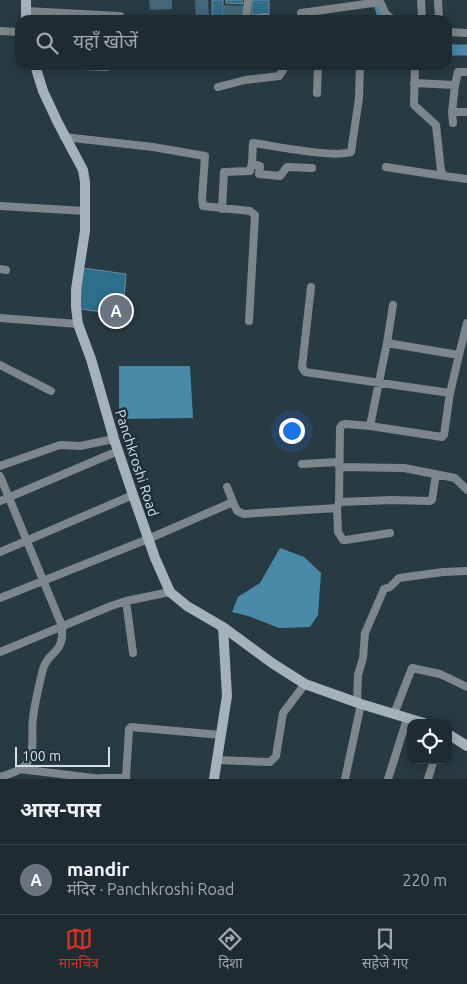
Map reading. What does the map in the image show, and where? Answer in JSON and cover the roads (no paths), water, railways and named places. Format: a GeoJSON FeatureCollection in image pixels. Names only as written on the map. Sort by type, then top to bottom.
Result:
{"type":"FeatureCollection","features":[{"type":"Feature","properties":{"kind":"street"},"geometry":{"type":"LineString","coordinates":[[26,0],[26,15]]}},
{"type":"Feature","properties":{"kind":"street"},"geometry":{"type":"LineString","coordinates":[[247,15],[248,0]]}},
{"type":"Feature","properties":{"kind":"street"},"geometry":{"type":"LineString","coordinates":[[421,0],[422,15]]}},
{"type":"Feature","properties":{"kind":"street"},"geometry":{"type":"LineString","coordinates":[[438,0],[439,15]]}},
{"type":"Feature","properties":{"kind":"street"},"geometry":{"type":"LineString","coordinates":[[302,15],[302,13],[379,2],[387,15]]}},
{"type":"Feature","properties":{"kind":"street"},"geometry":{"type":"LineString","coordinates":[[0,31],[15,32]]}},
{"type":"Feature","properties":{"kind":"street"},"geometry":{"type":"LineString","coordinates":[[452,32],[467,33]]}},
{"type":"Feature","properties":{"kind":"street","name":"Panchkroshi Road"},"geometry":{"type":"LineString","coordinates":[[37,70],[43,91],[64,136],[83,170],[85,182],[85,231],[76,289],[78,324],[91,359],[132,495],[170,592],[187,606],[223,627],[272,663],[305,684],[407,719]]}},
{"type":"Feature","properties":{"kind":"street"},"geometry":{"type":"LineString","coordinates":[[218,87],[244,80],[279,76],[283,70]]}},
{"type":"Feature","properties":{"kind":"street"},"geometry":{"type":"LineString","coordinates":[[317,93],[318,70]]}},
{"type":"Feature","properties":{"kind":"street"},"geometry":{"type":"LineString","coordinates":[[222,209],[224,172],[250,171],[253,143],[312,151],[350,153],[359,98],[360,70]]}},
{"type":"Feature","properties":{"kind":"street"},"geometry":{"type":"LineString","coordinates":[[415,70],[414,105],[436,126],[440,166],[444,176]]}},
{"type":"Feature","properties":{"kind":"street"},"geometry":{"type":"LineString","coordinates":[[453,123],[452,112],[458,72],[467,72]]}},
{"type":"Feature","properties":{"kind":"street"},"geometry":{"type":"LineString","coordinates":[[414,83],[455,85]]}},
{"type":"Feature","properties":{"kind":"street"},"geometry":{"type":"LineString","coordinates":[[452,112],[467,112]]}},
{"type":"Feature","properties":{"kind":"street"},"geometry":{"type":"LineString","coordinates":[[64,136],[153,146],[205,156],[202,205],[204,208],[250,211],[255,215],[249,321]]}},
{"type":"Feature","properties":{"kind":"street"},"geometry":{"type":"LineString","coordinates":[[252,163],[260,166],[260,174],[280,176],[287,167],[312,168]]}},
{"type":"Feature","properties":{"kind":"street"},"geometry":{"type":"LineString","coordinates":[[386,167],[467,179]]}},
{"type":"Feature","properties":{"kind":"street"},"geometry":{"type":"LineString","coordinates":[[0,206],[85,211]]}},
{"type":"Feature","properties":{"kind":"street"},"geometry":{"type":"LineString","coordinates":[[311,287],[302,367],[306,373],[450,393]]}},
{"type":"Feature","properties":{"kind":"street"},"geometry":{"type":"LineString","coordinates":[[370,426],[393,305]]}},
{"type":"Feature","properties":{"kind":"street"},"geometry":{"type":"LineString","coordinates":[[0,318],[78,324]]}},
{"type":"Feature","properties":{"kind":"street"},"geometry":{"type":"LineString","coordinates":[[390,533],[343,540],[338,532],[340,428],[342,425],[370,426],[442,437],[444,435],[450,393],[467,323]]}},
{"type":"Feature","properties":{"kind":"street"},"geometry":{"type":"LineString","coordinates":[[387,343],[459,355]]}},
{"type":"Feature","properties":{"kind":"street"},"geometry":{"type":"LineString","coordinates":[[0,365],[51,391]]}},
{"type":"Feature","properties":{"kind":"street"},"geometry":{"type":"LineString","coordinates":[[0,466],[60,446],[80,446],[114,439]]}},
{"type":"Feature","properties":{"kind":"street"},"geometry":{"type":"LineString","coordinates":[[0,501],[118,452]]}},
{"type":"Feature","properties":{"kind":"street"},"geometry":{"type":"LineString","coordinates":[[302,464],[404,468],[455,478],[467,490]]}},
{"type":"Feature","properties":{"kind":"street"},"geometry":{"type":"LineString","coordinates":[[227,487],[237,511],[244,514],[393,500],[430,501],[432,500],[436,474]]}},
{"type":"Feature","properties":{"kind":"street"},"geometry":{"type":"LineString","coordinates":[[0,476],[62,626],[63,637],[61,645],[44,668],[32,719],[31,756],[28,762],[19,769],[0,777]]}},
{"type":"Feature","properties":{"kind":"street"},"geometry":{"type":"LineString","coordinates":[[0,552],[132,495]]}},
{"type":"Feature","properties":{"kind":"street"},"geometry":{"type":"LineString","coordinates":[[0,598],[43,582],[66,570],[148,539],[233,502]]}},
{"type":"Feature","properties":{"kind":"street"},"geometry":{"type":"LineString","coordinates":[[345,779],[359,704],[358,674],[363,658],[366,633],[384,589],[390,587],[399,578],[467,571]]}},
{"type":"Feature","properties":{"kind":"street"},"geometry":{"type":"LineString","coordinates":[[0,652],[126,601],[170,592]]}},
{"type":"Feature","properties":{"kind":"street"},"geometry":{"type":"LineString","coordinates":[[126,601],[133,653]]}},
{"type":"Feature","properties":{"kind":"street"},"geometry":{"type":"LineString","coordinates":[[214,779],[227,696],[223,627]]}},
{"type":"Feature","properties":{"kind":"street"},"geometry":{"type":"LineString","coordinates":[[394,714],[412,668],[440,674],[467,687]]}},
{"type":"Feature","properties":{"kind":"street"},"geometry":{"type":"LineString","coordinates":[[217,760],[270,762],[274,760],[284,713],[305,684]]}},
{"type":"Feature","properties":{"kind":"street"},"geometry":{"type":"LineString","coordinates":[[388,779],[407,719]]}},
{"type":"Feature","properties":{"kind":"street"},"geometry":{"type":"LineString","coordinates":[[19,769],[102,779],[126,778],[130,726],[221,735]]}},
{"type":"Feature","properties":{"kind":"street"},"geometry":{"type":"LineString","coordinates":[[452,737],[467,746]]}},
{"type":"Feature","properties":{"kind":"street"},"geometry":{"type":"LineString","coordinates":[[428,779],[433,764]]}},
{"type":"Feature","properties":{"kind":"waterway"},"geometry":{"type":"LineString","coordinates":[[378,0],[382,15]]}},
{"type":"Feature","properties":{"kind":"waterway"},"geometry":{"type":"LineString","coordinates":[[452,50],[467,50]]}},
{"type":"Feature","properties":{"kind":"place","name":"mandir"},"geometry":{"type":"Point","coordinates":[116,311]}}]}
